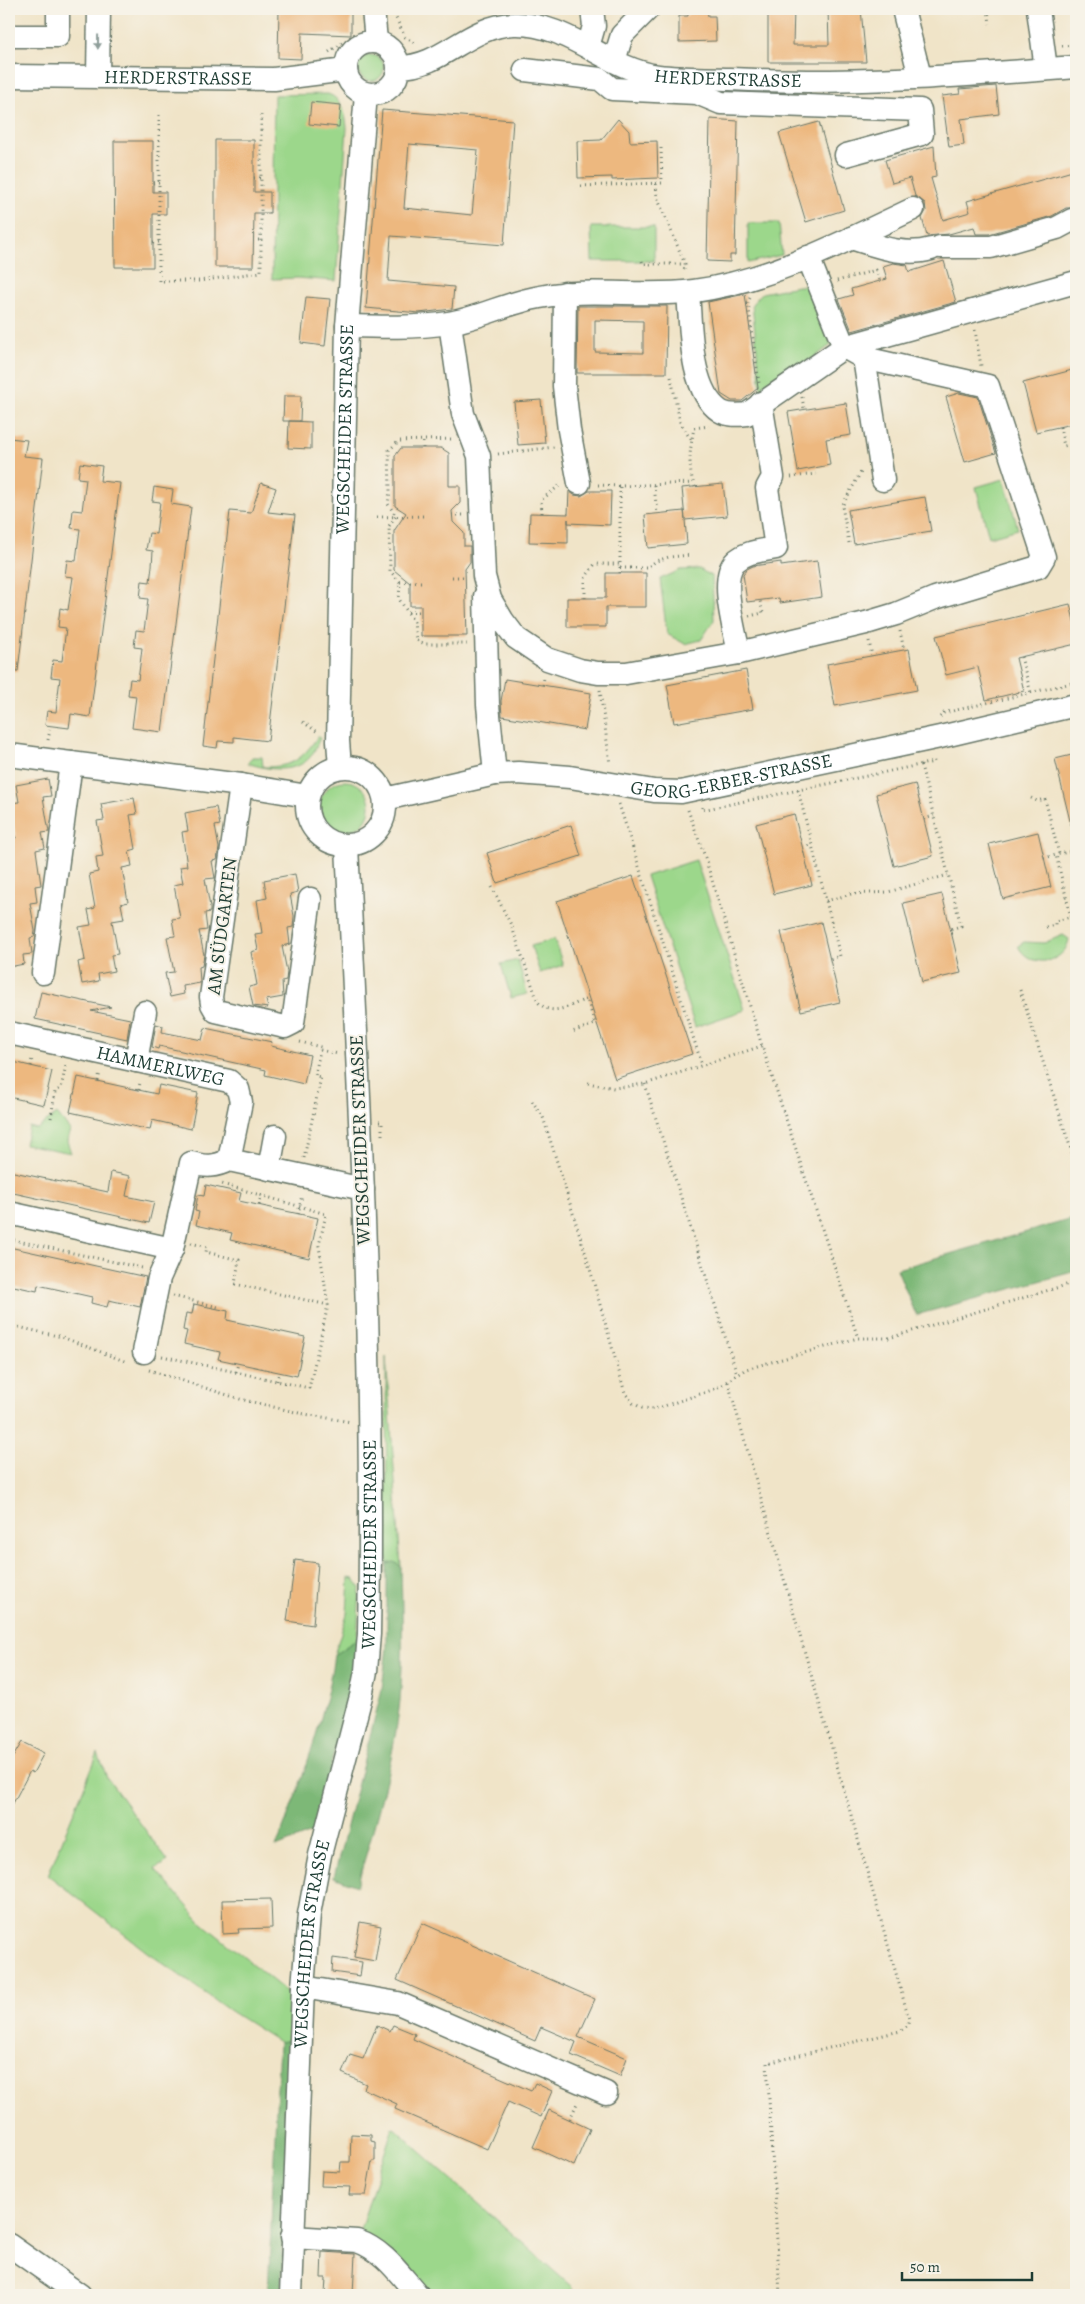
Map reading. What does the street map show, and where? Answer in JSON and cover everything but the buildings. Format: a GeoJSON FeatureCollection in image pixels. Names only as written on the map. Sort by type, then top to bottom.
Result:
{"type":"FeatureCollection","features":[{"type":"Feature","properties":{"kind":"street"},"geometry":{"type":"LineString","coordinates":[[9,36],[58,36],[58,9]]}},
{"type":"Feature","properties":{"kind":"street"},"geometry":{"type":"LineString","coordinates":[[98,76],[99,9]]}},
{"type":"Feature","properties":{"kind":"street"},"geometry":{"type":"LineString","coordinates":[[588,48],[594,26],[592,9]]}},
{"type":"Feature","properties":{"kind":"street"},"geometry":{"type":"LineString","coordinates":[[614,61],[622,35],[648,9]]}},
{"type":"Feature","properties":{"kind":"street"},"geometry":{"type":"LineString","coordinates":[[903,9],[920,77]]}},
{"type":"Feature","properties":{"kind":"street"},"geometry":{"type":"LineString","coordinates":[[1038,9],[1046,69]]}},
{"type":"Feature","properties":{"kind":"street"},"geometry":{"type":"LineString","coordinates":[[376,42],[384,11]]}},
{"type":"Feature","properties":{"kind":"street","name":"HERDERSTRASSE"},"geometry":{"type":"LineString","coordinates":[[399,67],[409,67],[435,58],[481,31],[514,24],[550,30],[629,68],[659,76],[748,80],[874,80],[1076,67]]}},
{"type":"Feature","properties":{"kind":"street"},"geometry":{"type":"LineString","coordinates":[[365,42],[385,44],[392,50],[399,67],[398,77],[387,90],[373,95],[366,94],[353,86],[346,70],[350,54],[357,46],[365,42]]}},
{"type":"Feature","properties":{"kind":"street","name":"HERDERSTRASSE"},"geometry":{"type":"LineString","coordinates":[[9,76],[274,79],[346,70]]}},
{"type":"Feature","properties":{"kind":"street"},"geometry":{"type":"LineString","coordinates":[[525,70],[600,79],[612,88],[697,93],[716,102],[920,110],[922,134],[846,155]]}},
{"type":"Feature","properties":{"kind":"street"},"geometry":{"type":"LineString","coordinates":[[748,80],[748,104]]}},
{"type":"Feature","properties":{"kind":"street","name":"WEGSCHEIDER STRASSE"},"geometry":{"type":"LineString","coordinates":[[340,766],[338,741],[347,326],[366,94]]}},
{"type":"Feature","properties":{"kind":"street"},"geometry":{"type":"LineString","coordinates":[[347,326],[405,327],[450,323],[538,297],[565,293],[690,292],[718,287],[808,257],[913,209]]}},
{"type":"Feature","properties":{"kind":"street"},"geometry":{"type":"LineString","coordinates":[[851,238],[885,248],[908,252],[936,248],[992,247],[1057,228],[1072,220],[1076,221]]}},
{"type":"Feature","properties":{"kind":"street"},"geometry":{"type":"LineString","coordinates":[[484,576],[490,599],[503,622],[516,638],[547,660],[580,670],[626,673],[739,654],[866,624],[935,598],[1038,567],[1044,557],[1044,532],[988,386],[864,358],[844,347],[808,257]]}},
{"type":"Feature","properties":{"kind":"street"},"geometry":{"type":"LineString","coordinates":[[690,292],[697,379],[707,398],[721,412],[734,415],[747,414],[844,347],[1076,282]]}},
{"type":"Feature","properties":{"kind":"street"},"geometry":{"type":"LineString","coordinates":[[565,293],[564,386],[569,430],[579,483]]}},
{"type":"Feature","properties":{"kind":"street"},"geometry":{"type":"LineString","coordinates":[[450,323],[463,414],[475,447],[488,643],[488,705],[495,774]]}},
{"type":"Feature","properties":{"kind":"street"},"geometry":{"type":"LineString","coordinates":[[864,358],[883,480]]}},
{"type":"Feature","properties":{"kind":"street"},"geometry":{"type":"LineString","coordinates":[[739,654],[728,580],[730,569],[736,560],[750,552],[776,548],[767,488],[773,478],[761,404]]}},
{"type":"Feature","properties":{"kind":"street","name":"GEORG-ERBER-STRASSE"},"geometry":{"type":"LineString","coordinates":[[385,799],[495,774],[518,773],[561,776],[654,791],[681,792],[1076,705]]}},
{"type":"Feature","properties":{"kind":"street"},"geometry":{"type":"LineString","coordinates":[[9,754],[241,785],[307,796]]}},
{"type":"Feature","properties":{"kind":"street"},"geometry":{"type":"LineString","coordinates":[[43,973],[71,763]]}},
{"type":"Feature","properties":{"kind":"street"},"geometry":{"type":"LineString","coordinates":[[340,766],[362,770],[371,776],[382,790],[385,799],[383,820],[378,828],[364,841],[347,846],[328,841],[312,826],[307,815],[307,796],[317,778],[331,769],[340,766]]}},
{"type":"Feature","properties":{"kind":"street","name":"AM SÜDGARTEN"},"geometry":{"type":"LineString","coordinates":[[241,785],[210,997],[216,1010],[285,1027],[292,1023],[310,899]]}},
{"type":"Feature","properties":{"kind":"street","name":"WEGSCHEIDER STRASSE"},"geometry":{"type":"LineString","coordinates":[[291,2295],[306,1939],[313,1886],[366,1671],[370,1580],[369,1428],[363,1189],[347,846]]}},
{"type":"Feature","properties":{"kind":"street"},"geometry":{"type":"LineString","coordinates":[[136,1061],[145,1012]]}},
{"type":"Feature","properties":{"kind":"street","name":"HAMMERLWEG"},"geometry":{"type":"LineString","coordinates":[[9,1033],[229,1081],[241,1095],[242,1102],[229,1160]]}},
{"type":"Feature","properties":{"kind":"street"},"geometry":{"type":"LineString","coordinates":[[269,1168],[275,1136]]}},
{"type":"Feature","properties":{"kind":"street"},"geometry":{"type":"LineString","coordinates":[[141,1362],[159,1282],[173,1244],[191,1163],[218,1166],[229,1160],[363,1189]]}},
{"type":"Feature","properties":{"kind":"street"},"geometry":{"type":"LineString","coordinates":[[9,1213],[173,1244]]}},
{"type":"Feature","properties":{"kind":"street"},"geometry":{"type":"LineString","coordinates":[[303,1988],[398,2003],[606,2093]]}},
{"type":"Feature","properties":{"kind":"street"},"geometry":{"type":"LineString","coordinates":[[292,2236],[357,2240],[367,2244],[381,2254],[418,2295]]}},
{"type":"Feature","properties":{"kind":"street"},"geometry":{"type":"LineString","coordinates":[[9,2245],[80,2295]]}},
{"type":"Feature","properties":{"kind":"path"},"geometry":{"type":"LineString","coordinates":[[988,9],[990,24]]}},
{"type":"Feature","properties":{"kind":"path"},"geometry":{"type":"LineString","coordinates":[[384,11],[404,37],[415,44],[420,44]]}},
{"type":"Feature","properties":{"kind":"path","name":"HERDERSTRASSE"},"geometry":{"type":"LineString","coordinates":[[159,115],[159,281],[199,282],[260,272],[261,115]]}},
{"type":"Feature","properties":{"kind":"path"},"geometry":{"type":"LineString","coordinates":[[582,186],[662,184],[661,147]]}},
{"type":"Feature","properties":{"kind":"path"},"geometry":{"type":"LineString","coordinates":[[254,178],[261,178]]}},
{"type":"Feature","properties":{"kind":"path"},"geometry":{"type":"LineString","coordinates":[[153,182],[159,182]]}},
{"type":"Feature","properties":{"kind":"path"},"geometry":{"type":"LineString","coordinates":[[656,184],[657,197],[685,264],[684,282],[690,292]]}},
{"type":"Feature","properties":{"kind":"path"},"geometry":{"type":"LineString","coordinates":[[253,240],[260,240]]}},
{"type":"Feature","properties":{"kind":"path"},"geometry":{"type":"LineString","coordinates":[[153,243],[159,242]]}},
{"type":"Feature","properties":{"kind":"path"},"geometry":{"type":"LineString","coordinates":[[642,261],[643,264],[685,264]]}},
{"type":"Feature","properties":{"kind":"path"},"geometry":{"type":"LineString","coordinates":[[819,286],[876,270],[880,281]]}},
{"type":"Feature","properties":{"kind":"path"},"geometry":{"type":"LineString","coordinates":[[753,294],[748,302],[761,404]]}},
{"type":"Feature","properties":{"kind":"path"},"geometry":{"type":"LineString","coordinates":[[973,310],[980,362],[988,386]]}},
{"type":"Feature","properties":{"kind":"path"},"geometry":{"type":"LineString","coordinates":[[671,377],[680,422],[692,441]]}},
{"type":"Feature","properties":{"kind":"path"},"geometry":{"type":"LineString","coordinates":[[542,514],[541,500],[549,492],[562,484],[579,483],[620,486],[694,485],[690,476],[694,428],[713,426]]}},
{"type":"Feature","properties":{"kind":"path"},"geometry":{"type":"LineString","coordinates":[[1060,427],[1064,446],[1076,443]]}},
{"type":"Feature","properties":{"kind":"path"},"geometry":{"type":"LineString","coordinates":[[396,516],[388,504],[390,491],[389,450],[399,441],[423,440],[475,447],[555,447],[554,440]]}},
{"type":"Feature","properties":{"kind":"path"},"geometry":{"type":"LineString","coordinates":[[423,440],[423,448]]}},
{"type":"Feature","properties":{"kind":"path"},"geometry":{"type":"LineString","coordinates":[[849,543],[842,506],[873,452],[878,451]]}},
{"type":"Feature","properties":{"kind":"path"},"geometry":{"type":"LineString","coordinates":[[773,478],[816,474]]}},
{"type":"Feature","properties":{"kind":"path"},"geometry":{"type":"LineString","coordinates":[[654,485],[657,514]]}},
{"type":"Feature","properties":{"kind":"path"},"geometry":{"type":"LineString","coordinates":[[620,486],[620,573]]}},
{"type":"Feature","properties":{"kind":"path"},"geometry":{"type":"LineString","coordinates":[[396,516],[389,526],[390,571],[400,582],[399,599],[414,622],[414,636],[420,643],[488,643]]}},
{"type":"Feature","properties":{"kind":"path"},"geometry":{"type":"LineString","coordinates":[[377,517],[426,516]]}},
{"type":"Feature","properties":{"kind":"path"},"geometry":{"type":"LineString","coordinates":[[585,598],[585,578],[595,564],[647,568],[656,561],[669,557],[690,555]]}},
{"type":"Feature","properties":{"kind":"path"},"geometry":{"type":"LineString","coordinates":[[400,582],[423,582]]}},
{"type":"Feature","properties":{"kind":"path"},"geometry":{"type":"LineString","coordinates":[[407,612],[421,612]]}},
{"type":"Feature","properties":{"kind":"path"},"geometry":{"type":"LineString","coordinates":[[1021,657],[1037,715]]}},
{"type":"Feature","properties":{"kind":"path"},"geometry":{"type":"LineString","coordinates":[[598,672],[612,784],[702,1065]]}},
{"type":"Feature","properties":{"kind":"path"},"geometry":{"type":"LineString","coordinates":[[303,722],[323,736]]}},
{"type":"Feature","properties":{"kind":"path"},"geometry":{"type":"LineString","coordinates":[[701,804],[702,810],[934,762],[931,751]]}},
{"type":"Feature","properties":{"kind":"path"},"geometry":{"type":"LineString","coordinates":[[921,764],[961,926],[950,929]]}},
{"type":"Feature","properties":{"kind":"path"},"geometry":{"type":"LineString","coordinates":[[922,771],[927,770]]}},
{"type":"Feature","properties":{"kind":"path"},"geometry":{"type":"LineString","coordinates":[[798,790],[840,956],[830,959]]}},
{"type":"Feature","properties":{"kind":"path"},"geometry":{"type":"LineString","coordinates":[[681,792],[705,857],[762,1046],[858,1338]]}},
{"type":"Feature","properties":{"kind":"path"},"geometry":{"type":"LineString","coordinates":[[800,798],[806,796]]}},
{"type":"Feature","properties":{"kind":"path"},"geometry":{"type":"LineString","coordinates":[[1031,798],[1037,801],[1045,800],[1071,916],[1056,921],[1055,925],[1046,927]]}},
{"type":"Feature","properties":{"kind":"path"},"geometry":{"type":"LineString","coordinates":[[924,819],[934,816]]}},
{"type":"Feature","properties":{"kind":"path"},"geometry":{"type":"LineString","coordinates":[[802,848],[812,844]]}},
{"type":"Feature","properties":{"kind":"path"},"geometry":{"type":"LineString","coordinates":[[1044,858],[1076,850]]}},
{"type":"Feature","properties":{"kind":"path"},"geometry":{"type":"LineString","coordinates":[[944,858],[950,857]]}},
{"type":"Feature","properties":{"kind":"path"},"geometry":{"type":"LineString","coordinates":[[826,901],[852,894],[888,892],[955,877]]}},
{"type":"Feature","properties":{"kind":"path"},"geometry":{"type":"LineString","coordinates":[[492,886],[512,927],[538,1002],[544,1009],[551,1011],[587,999],[595,1024],[572,1032]]}},
{"type":"Feature","properties":{"kind":"path"},"geometry":{"type":"LineString","coordinates":[[823,887],[830,886]]}},
{"type":"Feature","properties":{"kind":"path"},"geometry":{"type":"LineString","coordinates":[[828,907],[834,906]]}},
{"type":"Feature","properties":{"kind":"path"},"geometry":{"type":"LineString","coordinates":[[1020,990],[1076,1165]]}},
{"type":"Feature","properties":{"kind":"path"},"geometry":{"type":"LineString","coordinates":[[588,1083],[614,1088],[645,1084],[762,1046]]}},
{"type":"Feature","properties":{"kind":"path"},"geometry":{"type":"LineString","coordinates":[[303,1165],[320,1077],[315,1076],[320,1050]]}},
{"type":"Feature","properties":{"kind":"path"},"geometry":{"type":"LineString","coordinates":[[51,1118],[56,1092],[61,1088],[68,1058]]}},
{"type":"Feature","properties":{"kind":"path"},"geometry":{"type":"LineString","coordinates":[[645,1084],[737,1374]]}},
{"type":"Feature","properties":{"kind":"path"},"geometry":{"type":"LineString","coordinates":[[532,1101],[543,1117],[583,1246],[625,1393],[633,1403],[642,1408],[655,1409],[715,1389],[746,1369],[858,1338],[889,1338],[1076,1282]]}},
{"type":"Feature","properties":{"kind":"path"},"geometry":{"type":"LineString","coordinates":[[141,1362],[236,1372],[309,1388],[328,1304],[319,1246],[326,1214],[221,1186],[214,1182]]}},
{"type":"Feature","properties":{"kind":"path"},"geometry":{"type":"LineString","coordinates":[[259,1205],[260,1195]]}},
{"type":"Feature","properties":{"kind":"path"},"geometry":{"type":"LineString","coordinates":[[9,1239],[159,1282],[209,1306],[218,1307]]}},
{"type":"Feature","properties":{"kind":"path"},"geometry":{"type":"LineString","coordinates":[[173,1244],[207,1247],[206,1252],[239,1260],[235,1284],[328,1304]]}},
{"type":"Feature","properties":{"kind":"path"},"geometry":{"type":"LineString","coordinates":[[9,1325],[62,1337],[141,1362],[208,1391],[369,1428]]}},
{"type":"Feature","properties":{"kind":"path"},"geometry":{"type":"LineString","coordinates":[[236,1372],[238,1363]]}},
{"type":"Feature","properties":{"kind":"path"},"geometry":{"type":"LineString","coordinates":[[277,1381],[279,1372]]}},
{"type":"Feature","properties":{"kind":"path"},"geometry":{"type":"LineString","coordinates":[[728,1382],[909,2019],[907,2026],[900,2031],[767,2063],[780,2295]]}},
{"type":"Feature","properties":{"kind":"green space"},"geometry":{"type":"Polygon","coordinates":[[[371,55],[380,59],[384,68],[380,77],[371,81],[362,77],[358,68],[362,59],[371,55]]]}},
{"type":"Feature","properties":{"kind":"green space"},"geometry":{"type":"Polygon","coordinates":[[[328,94],[340,103],[346,118],[347,128],[336,281],[297,278],[272,279],[274,95],[328,94]]]}},
{"type":"Feature","properties":{"kind":"green space"},"geometry":{"type":"Polygon","coordinates":[[[748,223],[779,223],[782,255],[748,263],[748,223]]]}},
{"type":"Feature","properties":{"kind":"green space"},"geometry":{"type":"Polygon","coordinates":[[[591,227],[654,227],[654,261],[592,261],[591,227]]]}},
{"type":"Feature","properties":{"kind":"green space"},"geometry":{"type":"Polygon","coordinates":[[[805,286],[819,296],[831,345],[765,393],[761,389],[752,304],[762,293],[805,286]]]}},
{"type":"Feature","properties":{"kind":"green space"},"geometry":{"type":"Polygon","coordinates":[[[1004,479],[1018,529],[989,537],[976,487],[1004,479]]]}},
{"type":"Feature","properties":{"kind":"green space"},"geometry":{"type":"Polygon","coordinates":[[[699,569],[712,576],[714,620],[701,640],[685,644],[667,634],[660,579],[681,570],[699,569]]]}},
{"type":"Feature","properties":{"kind":"green space"},"geometry":{"type":"Polygon","coordinates":[[[318,736],[320,738],[312,754],[305,762],[298,766],[281,769],[263,767],[289,764],[301,756],[318,736]]]}},
{"type":"Feature","properties":{"kind":"green space"},"geometry":{"type":"Polygon","coordinates":[[[252,757],[262,757],[263,767],[248,763],[252,757]]]}},
{"type":"Feature","properties":{"kind":"green space"},"geometry":{"type":"Polygon","coordinates":[[[340,781],[350,781],[363,788],[370,801],[370,811],[363,824],[350,831],[340,831],[331,827],[324,820],[320,811],[320,801],[324,792],[331,785],[340,781]]]}},
{"type":"Feature","properties":{"kind":"green space"},"geometry":{"type":"Polygon","coordinates":[[[696,860],[745,1010],[695,1027],[646,876],[696,860]]]}},
{"type":"Feature","properties":{"kind":"green space"},"geometry":{"type":"Polygon","coordinates":[[[1063,935],[1069,939],[1066,948],[1054,959],[1046,961],[1030,958],[1018,946],[1024,942],[1044,943],[1063,935]]]}},
{"type":"Feature","properties":{"kind":"green space"},"geometry":{"type":"Polygon","coordinates":[[[554,939],[563,965],[540,973],[531,946],[554,939]]]}},
{"type":"Feature","properties":{"kind":"green space"},"geometry":{"type":"Polygon","coordinates":[[[518,960],[527,994],[511,998],[501,964],[518,960]]]}},
{"type":"Feature","properties":{"kind":"green space"},"geometry":{"type":"Polygon","coordinates":[[[57,1114],[70,1130],[67,1141],[71,1153],[25,1144],[29,1127],[37,1129],[57,1114]]]}},
{"type":"Feature","properties":{"kind":"green space"},"geometry":{"type":"Polygon","coordinates":[[[1076,1218],[1076,1271],[916,1315],[897,1269],[1076,1218]]]}},
{"type":"Feature","properties":{"kind":"green space"},"geometry":{"type":"Polygon","coordinates":[[[386,1357],[401,1566],[394,1562],[387,1564],[386,1357]]]}},
{"type":"Feature","properties":{"kind":"green space"},"geometry":{"type":"Polygon","coordinates":[[[394,1562],[401,1566],[402,1650],[400,1700],[388,1771],[357,1886],[334,1877],[382,1689],[387,1647],[387,1564],[394,1562]]]}},
{"type":"Feature","properties":{"kind":"green space"},"geometry":{"type":"Polygon","coordinates":[[[349,1578],[354,1579],[360,1587],[357,1639],[334,1655],[347,1614],[349,1578]]]}},
{"type":"Feature","properties":{"kind":"green space"},"geometry":{"type":"Polygon","coordinates":[[[357,1639],[355,1669],[314,1832],[276,1847],[303,1777],[318,1728],[325,1704],[334,1655],[357,1639]]]}},
{"type":"Feature","properties":{"kind":"green space"},"geometry":{"type":"Polygon","coordinates":[[[98,1753],[107,1778],[168,1861],[155,1869],[202,1923],[294,1998],[292,2040],[279,2042],[230,2011],[147,1952],[48,1875],[98,1753]]]}},
{"type":"Feature","properties":{"kind":"green space"},"geometry":{"type":"Polygon","coordinates":[[[292,2040],[281,2295],[268,2295],[279,2042],[292,2040]]]}},
{"type":"Feature","properties":{"kind":"green space"},"geometry":{"type":"Polygon","coordinates":[[[393,2127],[573,2288],[566,2295],[425,2295],[358,2236],[393,2127]]]}}]}
